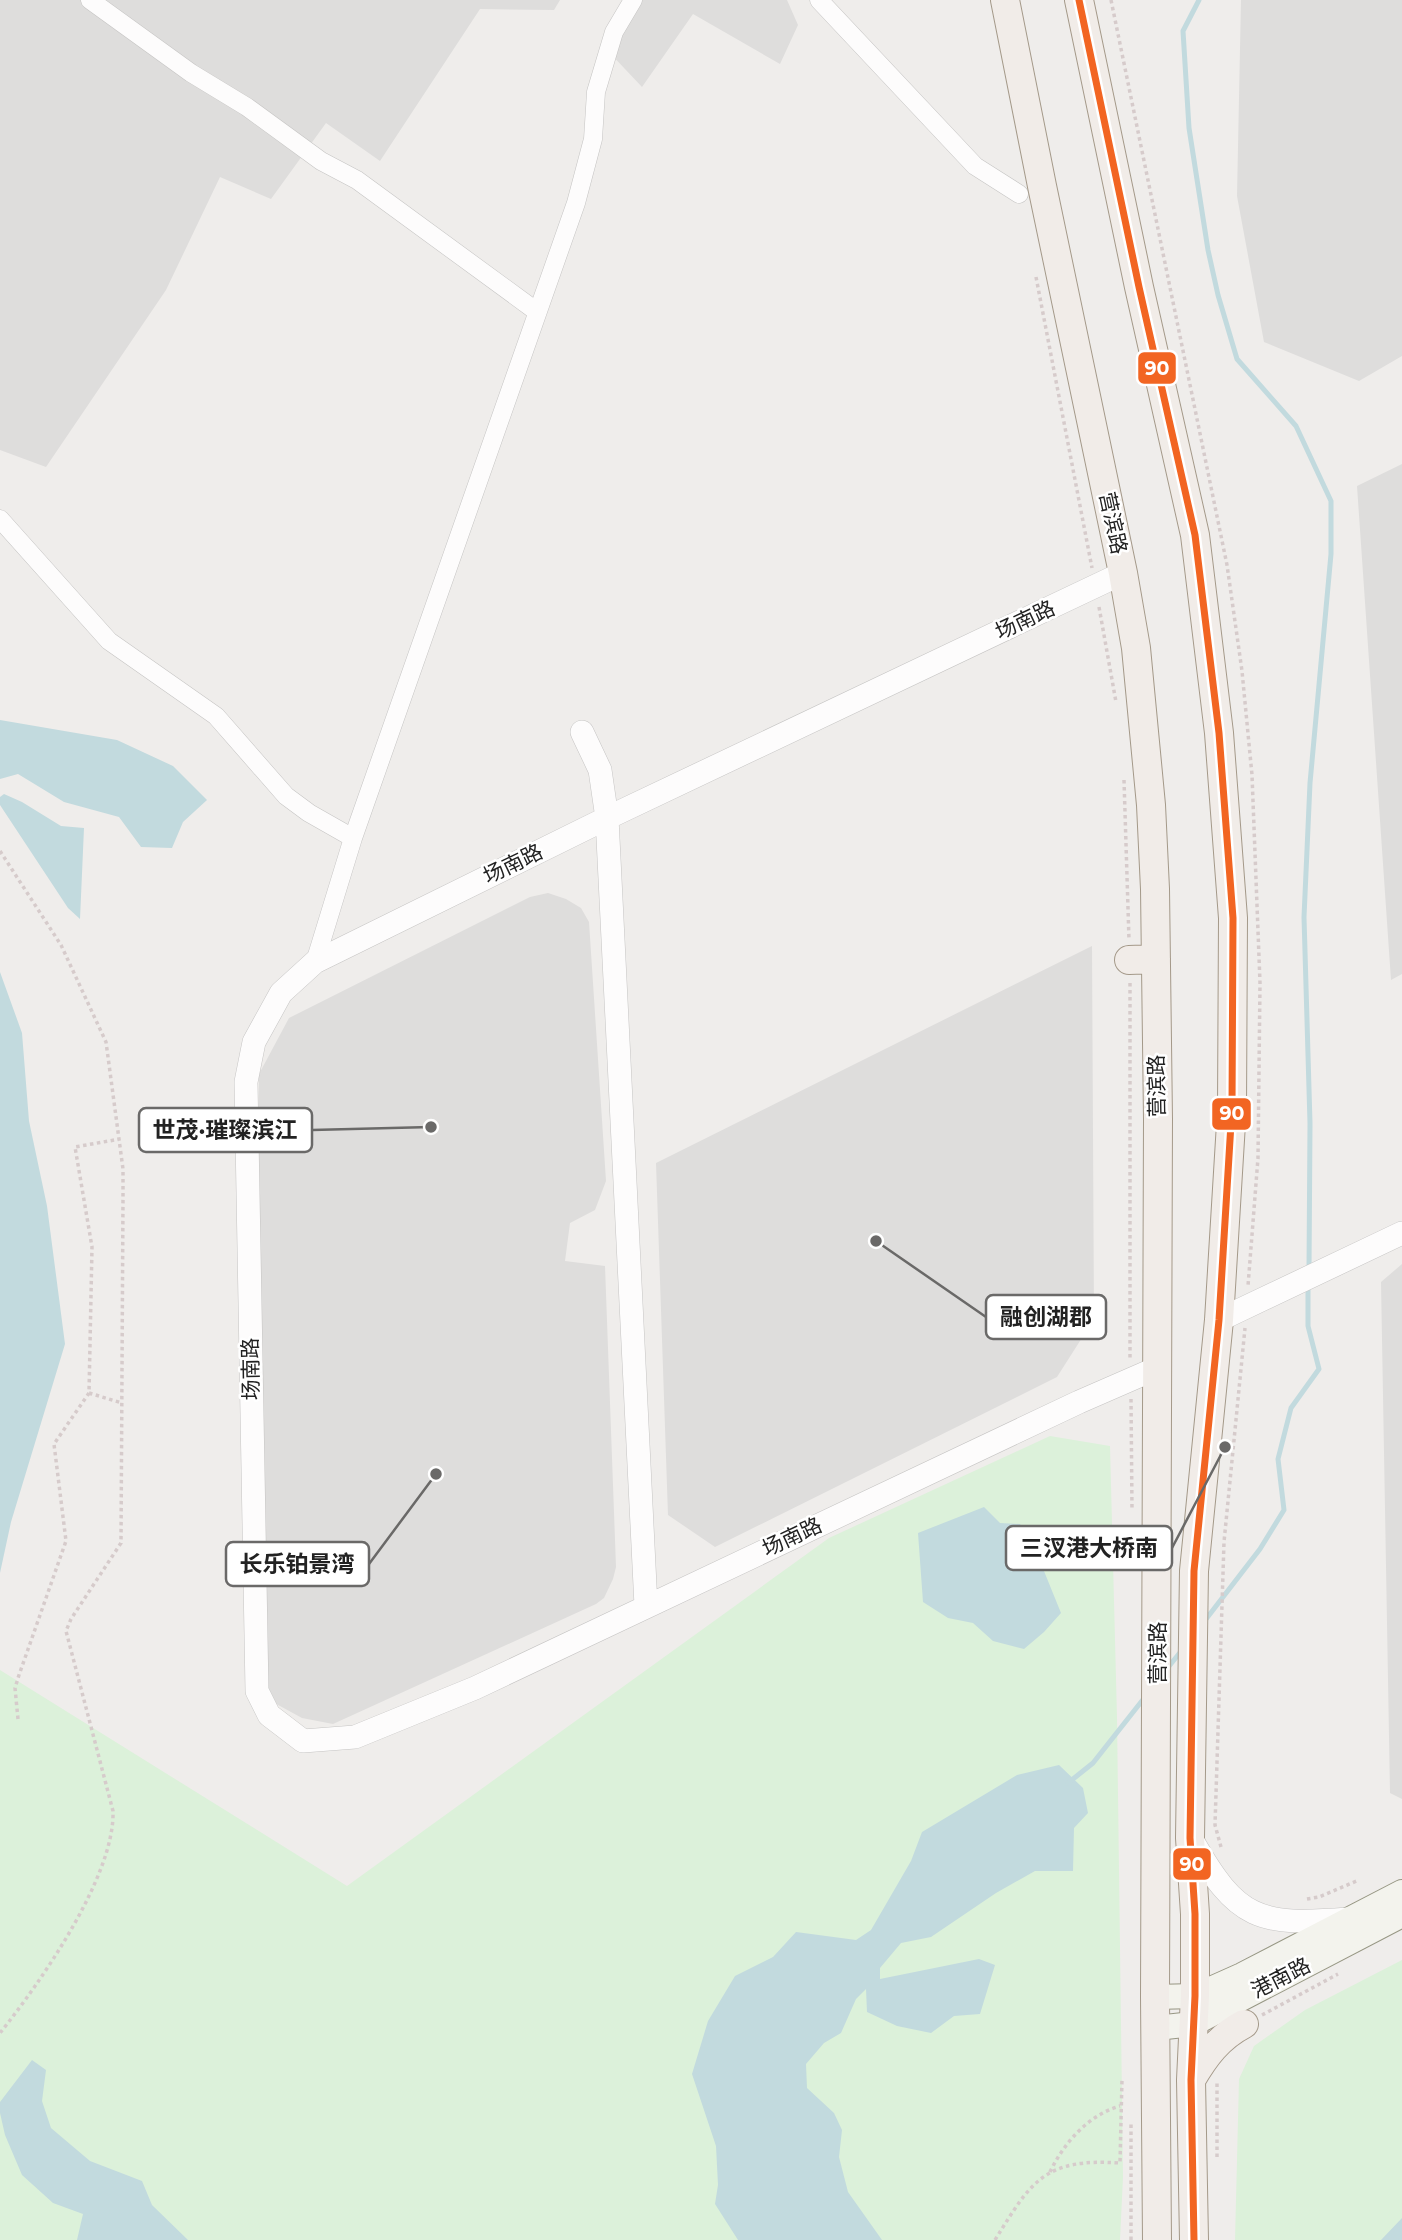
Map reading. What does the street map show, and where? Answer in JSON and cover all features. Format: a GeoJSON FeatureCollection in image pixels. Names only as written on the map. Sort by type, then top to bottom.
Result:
{"type":"FeatureCollection","features":[{"type":"Feature","properties":{"kind":"main road","name":"营滨路"},"geometry":{"type":"LineString","coordinates":[[1005,0],[1123,573],[1136,648],[1151,805],[1143,960],[1157,1367],[1157,2240]]}},
{"type":"Feature","properties":{"kind":"main road","name":"营滨路"},"geometry":{"type":"LineString","coordinates":[[1079,0],[1139,287],[1195,535],[1219,733],[1233,932],[1232,1107],[1219,1320],[1194,1571],[1190,1838],[1195,1914],[1193,2024],[1204,2077],[1194,2182],[1194,2240]]}},
{"type":"Feature","properties":{"kind":"main road","name":"港南路"},"geometry":{"type":"LineString","coordinates":[[1155,1997],[1195,1996],[1402,1892]]}},
{"type":"Feature","properties":{"kind":"main road","name":"港南路"},"geometry":{"type":"LineString","coordinates":[[1156,2028],[1193,2024],[1402,1915]]}},
{"type":"Feature","properties":{"kind":"main road"},"geometry":{"type":"LineString","coordinates":[[1204,2077],[1213,2047],[1226,2033],[1244,2024]]}},
{"type":"Feature","properties":{"kind":"street"},"geometry":{"type":"LineString","coordinates":[[90,0],[191,73],[247,107],[321,161],[356,180],[536,311]]}},
{"type":"Feature","properties":{"kind":"street"},"geometry":{"type":"LineString","coordinates":[[315,962],[353,838],[576,203],[593,139],[596,92],[614,32],[633,0]]}},
{"type":"Feature","properties":{"kind":"street"},"geometry":{"type":"LineString","coordinates":[[819,0],[975,166],[1019,194]]}},
{"type":"Feature","properties":{"kind":"street"},"geometry":{"type":"LineString","coordinates":[[0,519],[109,641],[216,716],[286,796],[309,813],[353,838]]}},
{"type":"Feature","properties":{"kind":"street","name":"场南路"},"geometry":{"type":"LineString","coordinates":[[1123,573],[607,818],[315,962],[281,993],[254,1042],[246,1082],[257,1692],[269,1715],[303,1741],[355,1737],[475,1688],[1157,1367]]}},
{"type":"Feature","properties":{"kind":"street"},"geometry":{"type":"LineString","coordinates":[[582,732],[600,770],[607,818],[646,1606]]}},
{"type":"Feature","properties":{"kind":"street"},"geometry":{"type":"LineString","coordinates":[[1219,1320],[1402,1233]]}},
{"type":"Feature","properties":{"kind":"street"},"geometry":{"type":"LineString","coordinates":[[1190,1838],[1213,1877],[1238,1904],[1262,1917],[1287,1921],[1351,1919]]}},
{"type":"Feature","properties":{"kind":"path"},"geometry":{"type":"LineString","coordinates":[[1034,267],[1116,702]]}},
{"type":"Feature","properties":{"kind":"path"},"geometry":{"type":"LineString","coordinates":[[1123,771],[1143,960],[1130,1379],[1132,1511]]}},
{"type":"Feature","properties":{"kind":"path"},"geometry":{"type":"LineString","coordinates":[[0,851],[61,945],[106,1042],[123,1179],[121,1543],[71,1619],[66,1631],[113,1811],[113,1826],[102,1863],[75,1923],[0,2033]]}},
{"type":"Feature","properties":{"kind":"path"},"geometry":{"type":"LineString","coordinates":[[18,1719],[15,1688],[65,1541],[54,1444],[89,1393],[92,1247],[75,1147],[120,1139]]}},
{"type":"Feature","properties":{"kind":"path"},"geometry":{"type":"LineString","coordinates":[[89,1393],[122,1403]]}},
{"type":"Feature","properties":{"kind":"path"},"geometry":{"type":"LineString","coordinates":[[1224,1542],[1215,1825],[1224,1858]]}},
{"type":"Feature","properties":{"kind":"path"},"geometry":{"type":"LineString","coordinates":[[1299,1900],[1319,1897],[1359,1880]]}},
{"type":"Feature","properties":{"kind":"path"},"geometry":{"type":"LineString","coordinates":[[1244,2024],[1343,1972]]}},
{"type":"Feature","properties":{"kind":"path"},"geometry":{"type":"LineString","coordinates":[[1204,2077],[1217,2164]]}},
{"type":"Feature","properties":{"kind":"path"},"geometry":{"type":"LineString","coordinates":[[995,2240],[1023,2194],[1049,2172],[1077,2163],[1120,2163],[1122,2079]]}},
{"type":"Feature","properties":{"kind":"path"},"geometry":{"type":"LineString","coordinates":[[1049,2172],[1060,2154],[1092,2118],[1120,2106]]}},
{"type":"Feature","properties":{"kind":"path"},"geometry":{"type":"LineString","coordinates":[[1131,2200],[1131,2240]]}},
{"type":"Feature","properties":{"kind":"shaded area"},"geometry":{"type":"Polygon","coordinates":[[[0,0],[560,0],[554,10],[480,9],[380,161],[326,123],[271,199],[220,177],[166,290],[46,467],[0,450],[0,0]]]}},
{"type":"Feature","properties":{"kind":"shaded area"},"geometry":{"type":"Polygon","coordinates":[[[639,0],[787,0],[798,25],[780,64],[693,14],[642,87],[608,51],[639,0]]]}},
{"type":"Feature","properties":{"kind":"shaded area"},"geometry":{"type":"Polygon","coordinates":[[[1241,0],[1402,0],[1402,356],[1359,381],[1264,342],[1237,196],[1241,0]]]}},
{"type":"Feature","properties":{"kind":"shaded area"},"geometry":{"type":"Polygon","coordinates":[[[1402,464],[1402,974],[1391,980],[1357,486],[1402,464]]]}},
{"type":"Feature","properties":{"kind":"shaded area"},"geometry":{"type":"Polygon","coordinates":[[[548,893],[581,908],[589,922],[606,1181],[595,1210],[570,1223],[565,1261],[605,1266],[616,1567],[613,1579],[604,1598],[596,1604],[333,1724],[302,1718],[269,1700],[256,1381],[259,1074],[289,1018],[530,897],[548,893]]]}},
{"type":"Feature","properties":{"kind":"shaded area"},"geometry":{"type":"Polygon","coordinates":[[[1092,946],[1094,1319],[1057,1377],[715,1547],[668,1515],[656,1163],[1092,946]]]}},
{"type":"Feature","properties":{"kind":"shaded area"},"geometry":{"type":"Polygon","coordinates":[[[1402,1264],[1402,1799],[1390,1793],[1381,1282],[1402,1264]]]}},
{"type":"Feature","properties":{"kind":"green space"},"geometry":{"type":"Polygon","coordinates":[[[1050,1436],[1110,1446],[1117,1717],[1123,2177],[1120,2240],[0,2240],[0,1670],[347,1886],[829,1538],[1050,1436]]]}},
{"type":"Feature","properties":{"kind":"green space"},"geometry":{"type":"Polygon","coordinates":[[[1402,1960],[1402,2226],[1384,2240],[1235,2240],[1239,2079],[1254,2046],[1305,2010],[1402,1960]]]}},
{"type":"Feature","properties":{"kind":"water"},"geometry":{"type":"Polygon","coordinates":[[[0,720],[117,740],[173,766],[207,800],[183,822],[172,848],[141,847],[119,817],[64,802],[18,774],[0,779],[0,720]]]}},
{"type":"Feature","properties":{"kind":"water"},"geometry":{"type":"Polygon","coordinates":[[[4,794],[61,826],[84,828],[80,919],[68,908],[0,805],[0,797],[4,794]]]}},
{"type":"Feature","properties":{"kind":"water"},"geometry":{"type":"Polygon","coordinates":[[[0,972],[22,1033],[29,1121],[47,1206],[65,1344],[11,1522],[0,1573],[0,972]]]}},
{"type":"Feature","properties":{"kind":"water"},"geometry":{"type":"Polygon","coordinates":[[[984,1507],[1000,1523],[1020,1524],[1031,1539],[1061,1613],[1024,1649],[993,1641],[973,1623],[948,1618],[923,1602],[918,1533],[984,1507]]]}},
{"type":"Feature","properties":{"kind":"water"},"geometry":{"type":"Polygon","coordinates":[[[1059,1765],[1083,1788],[1088,1813],[1074,1828],[1073,1871],[1035,1871],[996,1893],[931,1937],[901,1943],[880,1968],[880,1979],[979,1959],[995,1965],[980,2014],[954,2016],[931,2033],[897,2026],[867,2012],[866,1989],[856,1999],[841,2033],[824,2043],[806,2064],[807,2088],[834,2113],[842,2130],[839,2157],[848,2192],[882,2240],[738,2240],[715,2204],[718,2185],[716,2146],[692,2074],[708,2021],[735,1976],[773,1957],[796,1932],[856,1940],[871,1930],[911,1861],[922,1832],[1017,1775],[1059,1765]]]}},
{"type":"Feature","properties":{"kind":"water"},"geometry":{"type":"Polygon","coordinates":[[[32,2060],[46,2070],[42,2101],[51,2128],[90,2161],[142,2181],[152,2205],[188,2240],[77,2240],[83,2214],[53,2203],[22,2175],[5,2135],[0,2102],[32,2060]]]}},
{"type":"Feature","properties":{"kind":"water"},"geometry":{"type":"Polygon","coordinates":[[[1402,2218],[1402,2240],[1381,2240],[1402,2218]]]}},
{"type":"Feature","properties":{"kind":"waterway"},"geometry":{"type":"LineString","coordinates":[[1199,0],[1183,31],[1189,128],[1208,250],[1218,295],[1237,359],[1296,426],[1331,501],[1331,554],[1310,783],[1304,917],[1310,1123],[1309,1269]]}},
{"type":"Feature","properties":{"kind":"waterway"},"geometry":{"type":"LineString","coordinates":[[1203,1623],[1260,1549],[1284,1510],[1278,1459],[1291,1408],[1319,1369],[1308,1326],[1308,1286]]}},
{"type":"Feature","properties":{"kind":"waterway"},"geometry":{"type":"LineString","coordinates":[[1166,1670],[1182,1650]]}},
{"type":"Feature","properties":{"kind":"waterway"},"geometry":{"type":"LineString","coordinates":[[1068,1783],[1093,1763],[1145,1697]]}},
{"type":"Feature","properties":{"kind":"transit line","name":"90"},"geometry":{"type":"LineString","coordinates":[[1079,0],[1139,287],[1195,535],[1219,733],[1233,918],[1232,1107],[1219,1320],[1194,1571],[1190,1838],[1195,1914],[1191,2080],[1194,2240]]}},
{"type":"Feature","properties":{"kind":"place","name":"世茂·璀璨滨江"},"geometry":{"type":"Point","coordinates":[431,1127]}},
{"type":"Feature","properties":{"kind":"place","name":"融创湖郡"},"geometry":{"type":"Point","coordinates":[876,1241]}},
{"type":"Feature","properties":{"kind":"place","name":"三汊港大桥南"},"geometry":{"type":"Point","coordinates":[1225,1447]}},
{"type":"Feature","properties":{"kind":"place","name":"长乐铂景湾"},"geometry":{"type":"Point","coordinates":[436,1474]}}]}
